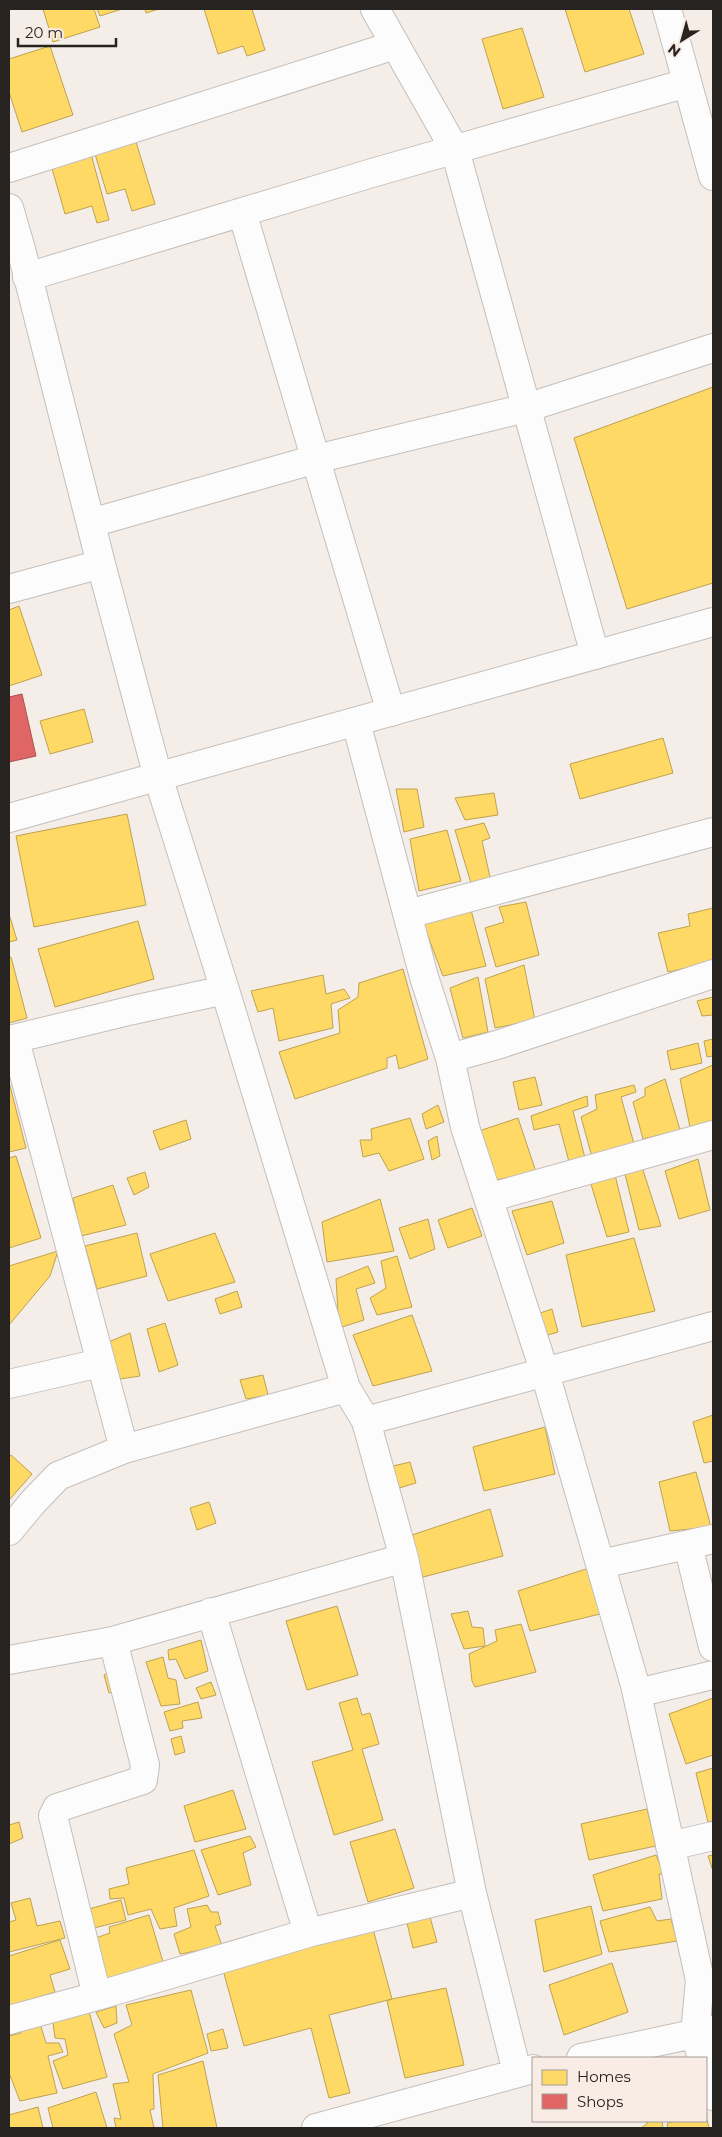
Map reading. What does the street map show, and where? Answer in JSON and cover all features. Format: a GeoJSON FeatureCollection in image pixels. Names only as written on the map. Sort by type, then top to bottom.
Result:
{"type":"FeatureCollection","features":[{"type":"Feature","properties":{"kind":"street"},"geometry":{"type":"LineString","coordinates":[[375,9],[454,150],[596,655]]}},
{"type":"Feature","properties":{"kind":"street"},"geometry":{"type":"LineString","coordinates":[[667,9],[713,176]]}},
{"type":"Feature","properties":{"kind":"street"},"geometry":{"type":"LineString","coordinates":[[9,168],[395,45]]}},
{"type":"Feature","properties":{"kind":"street"},"geometry":{"type":"LineString","coordinates":[[27,277],[242,212],[687,83]]}},
{"type":"Feature","properties":{"kind":"street"},"geometry":{"type":"LineString","coordinates":[[9,208],[15,250],[27,277],[158,776],[346,1388],[366,1421],[404,1558],[472,1893],[525,2070],[380,2120],[316,2128]]}},
{"type":"Feature","properties":{"kind":"street"},"geometry":{"type":"LineString","coordinates":[[242,212],[391,712]]}},
{"type":"Feature","properties":{"kind":"street"},"geometry":{"type":"LineString","coordinates":[[91,523],[316,459],[526,408],[713,348]]}},
{"type":"Feature","properties":{"kind":"street"},"geometry":{"type":"LineString","coordinates":[[9,589],[101,564]]}},
{"type":"Feature","properties":{"kind":"street"},"geometry":{"type":"LineString","coordinates":[[9,818],[713,622]]}},
{"type":"Feature","properties":{"kind":"street"},"geometry":{"type":"LineString","coordinates":[[356,722],[424,977],[450,1058],[465,1127],[545,1373],[637,1693],[700,1980],[703,2041],[588,2057]]}},
{"type":"Feature","properties":{"kind":"street"},"geometry":{"type":"LineString","coordinates":[[408,914],[713,832]]}},
{"type":"Feature","properties":{"kind":"street"},"geometry":{"type":"LineString","coordinates":[[450,1058],[496,1045],[713,974]]}},
{"type":"Feature","properties":{"kind":"street"},"geometry":{"type":"LineString","coordinates":[[124,1449],[100,1363],[76,1264],[12,1040],[133,1010],[225,990]]}},
{"type":"Feature","properties":{"kind":"street"},"geometry":{"type":"LineString","coordinates":[[488,1198],[713,1135]]}},
{"type":"Feature","properties":{"kind":"street"},"geometry":{"type":"LineString","coordinates":[[366,1421],[713,1326]]}},
{"type":"Feature","properties":{"kind":"street"},"geometry":{"type":"LineString","coordinates":[[9,1384],[100,1363]]}},
{"type":"Feature","properties":{"kind":"street"},"geometry":{"type":"LineString","coordinates":[[9,1531],[58,1476],[124,1449],[346,1388]]}},
{"type":"Feature","properties":{"kind":"street"},"geometry":{"type":"LineString","coordinates":[[601,1564],[701,1542],[713,1647]]}},
{"type":"Feature","properties":{"kind":"street"},"geometry":{"type":"LineString","coordinates":[[9,1660],[113,1641],[404,1558]]}},
{"type":"Feature","properties":{"kind":"street"},"geometry":{"type":"LineString","coordinates":[[211,1612],[308,1933]]}},
{"type":"Feature","properties":{"kind":"street"},"geometry":{"type":"LineString","coordinates":[[97,1996],[52,1816],[57,1808],[143,1780],[144,1765],[113,1641]]}},
{"type":"Feature","properties":{"kind":"street"},"geometry":{"type":"LineString","coordinates":[[637,1693],[713,1675]]}},
{"type":"Feature","properties":{"kind":"street"},"geometry":{"type":"LineString","coordinates":[[670,1846],[713,1836]]}},
{"type":"Feature","properties":{"kind":"street"},"geometry":{"type":"LineString","coordinates":[[9,2020],[97,1996],[308,1933],[472,1893]]}},
{"type":"Feature","properties":{"kind":"street"},"geometry":{"type":"LineString","coordinates":[[707,2075],[713,2096]]}},
{"type":"Feature","properties":{"kind":"building: Homes"},"geometry":{"type":"Polygon","coordinates":[[[43,9],[94,9],[100,27],[53,42],[43,9]]]}},
{"type":"Feature","properties":{"kind":"building: Homes"},"geometry":{"type":"Polygon","coordinates":[[[97,9],[122,9],[100,16],[97,9]]]}},
{"type":"Feature","properties":{"kind":"building: Homes"},"geometry":{"type":"Polygon","coordinates":[[[145,9],[159,9],[146,13],[145,9]]]}},
{"type":"Feature","properties":{"kind":"building: Homes"},"geometry":{"type":"Polygon","coordinates":[[[204,9],[252,9],[265,50],[247,56],[243,46],[218,54],[204,9]]]}},
{"type":"Feature","properties":{"kind":"building: Homes"},"geometry":{"type":"Polygon","coordinates":[[[565,9],[629,9],[644,54],[585,72],[565,9]]]}},
{"type":"Feature","properties":{"kind":"building: Homes"},"geometry":{"type":"Polygon","coordinates":[[[522,28],[544,97],[503,109],[482,39],[522,28]]]}},
{"type":"Feature","properties":{"kind":"building: Homes"},"geometry":{"type":"Polygon","coordinates":[[[50,46],[73,115],[22,132],[9,92],[9,59],[50,46]]]}},
{"type":"Feature","properties":{"kind":"building: Homes"},"geometry":{"type":"Polygon","coordinates":[[[136,142],[155,204],[132,211],[125,189],[107,194],[95,154],[136,142]]]}},
{"type":"Feature","properties":{"kind":"building: Homes"},"geometry":{"type":"Polygon","coordinates":[[[91,154],[109,220],[97,223],[92,206],[65,214],[51,165],[91,154]]]}},
{"type":"Feature","properties":{"kind":"building: Homes"},"geometry":{"type":"Polygon","coordinates":[[[713,387],[713,583],[627,609],[574,438],[713,387]]]}},
{"type":"Feature","properties":{"kind":"building: Homes"},"geometry":{"type":"Polygon","coordinates":[[[19,606],[42,675],[9,686],[9,610],[19,606]]]}},
{"type":"Feature","properties":{"kind":"building: Homes"},"geometry":{"type":"Polygon","coordinates":[[[84,709],[93,742],[50,754],[40,721],[84,709]]]}},
{"type":"Feature","properties":{"kind":"building: Homes"},"geometry":{"type":"Polygon","coordinates":[[[663,738],[673,773],[580,799],[570,764],[663,738]]]}},
{"type":"Feature","properties":{"kind":"building: Homes"},"geometry":{"type":"Polygon","coordinates":[[[396,789],[417,789],[424,827],[404,832],[396,789]]]}},
{"type":"Feature","properties":{"kind":"building: Homes"},"geometry":{"type":"Polygon","coordinates":[[[494,793],[498,815],[465,820],[455,798],[494,793]]]}},
{"type":"Feature","properties":{"kind":"building: Homes"},"geometry":{"type":"Polygon","coordinates":[[[127,814],[146,905],[34,927],[16,836],[127,814]]]}},
{"type":"Feature","properties":{"kind":"building: Homes"},"geometry":{"type":"Polygon","coordinates":[[[484,823],[490,838],[482,841],[490,877],[471,883],[455,830],[484,823]]]}},
{"type":"Feature","properties":{"kind":"building: Homes"},"geometry":{"type":"Polygon","coordinates":[[[447,830],[461,881],[419,891],[410,839],[447,830]]]}},
{"type":"Feature","properties":{"kind":"building: Homes"},"geometry":{"type":"Polygon","coordinates":[[[526,902],[539,955],[496,967],[485,928],[504,922],[499,907],[526,902]]]}},
{"type":"Feature","properties":{"kind":"building: Homes"},"geometry":{"type":"Polygon","coordinates":[[[713,908],[713,962],[668,972],[658,933],[690,926],[688,914],[713,908]]]}},
{"type":"Feature","properties":{"kind":"building: Homes"},"geometry":{"type":"Polygon","coordinates":[[[471,910],[486,966],[443,976],[423,923],[471,910]]]}},
{"type":"Feature","properties":{"kind":"building: Homes"},"geometry":{"type":"Polygon","coordinates":[[[9,914],[17,940],[9,942],[9,914]]]}},
{"type":"Feature","properties":{"kind":"building: Homes"},"geometry":{"type":"Polygon","coordinates":[[[138,921],[154,979],[55,1007],[38,949],[138,921]]]}},
{"type":"Feature","properties":{"kind":"building: Homes"},"geometry":{"type":"Polygon","coordinates":[[[11,957],[27,1018],[9,1023],[9,958],[11,957]]]}},
{"type":"Feature","properties":{"kind":"building: Homes"},"geometry":{"type":"Polygon","coordinates":[[[524,965],[535,1020],[495,1028],[485,979],[524,965]]]}},
{"type":"Feature","properties":{"kind":"building: Homes"},"geometry":{"type":"Polygon","coordinates":[[[403,969],[428,1059],[399,1069],[396,1055],[387,1058],[387,1068],[295,1099],[279,1052],[340,1033],[338,1010],[358,997],[359,983],[403,969]]]}},
{"type":"Feature","properties":{"kind":"building: Homes"},"geometry":{"type":"Polygon","coordinates":[[[323,975],[326,994],[344,989],[350,998],[331,1004],[333,1028],[279,1041],[273,1008],[258,1012],[251,991],[323,975]]]}},
{"type":"Feature","properties":{"kind":"building: Homes"},"geometry":{"type":"Polygon","coordinates":[[[478,977],[488,1032],[463,1038],[450,988],[478,977]]]}},
{"type":"Feature","properties":{"kind":"building: Homes"},"geometry":{"type":"Polygon","coordinates":[[[713,997],[713,1015],[702,1016],[697,1001],[713,997]]]}},
{"type":"Feature","properties":{"kind":"building: Homes"},"geometry":{"type":"Polygon","coordinates":[[[713,1039],[713,1056],[707,1057],[704,1041],[713,1039]]]}},
{"type":"Feature","properties":{"kind":"building: Homes"},"geometry":{"type":"Polygon","coordinates":[[[698,1043],[702,1063],[671,1070],[667,1051],[698,1043]]]}},
{"type":"Feature","properties":{"kind":"building: Homes"},"geometry":{"type":"Polygon","coordinates":[[[713,1065],[713,1121],[690,1127],[680,1079],[713,1065]]]}},
{"type":"Feature","properties":{"kind":"building: Homes"},"geometry":{"type":"Polygon","coordinates":[[[535,1077],[542,1105],[519,1110],[513,1082],[535,1077]]]}},
{"type":"Feature","properties":{"kind":"building: Homes"},"geometry":{"type":"Polygon","coordinates":[[[665,1079],[680,1130],[643,1139],[633,1102],[645,1096],[645,1088],[665,1079]]]}},
{"type":"Feature","properties":{"kind":"building: Homes"},"geometry":{"type":"Polygon","coordinates":[[[9,1082],[26,1148],[9,1152],[9,1082]]]}},
{"type":"Feature","properties":{"kind":"building: Homes"},"geometry":{"type":"Polygon","coordinates":[[[634,1085],[636,1092],[621,1097],[634,1144],[592,1157],[581,1117],[597,1109],[595,1095],[634,1085]]]}},
{"type":"Feature","properties":{"kind":"building: Homes"},"geometry":{"type":"Polygon","coordinates":[[[587,1096],[588,1106],[573,1111],[585,1158],[569,1162],[559,1124],[534,1130],[531,1116],[587,1096]]]}},
{"type":"Feature","properties":{"kind":"building: Homes"},"geometry":{"type":"Polygon","coordinates":[[[438,1105],[444,1122],[426,1129],[422,1114],[438,1105]]]}},
{"type":"Feature","properties":{"kind":"building: Homes"},"geometry":{"type":"Polygon","coordinates":[[[410,1118],[424,1159],[389,1171],[379,1153],[363,1157],[360,1140],[372,1140],[371,1129],[410,1118]]]}},
{"type":"Feature","properties":{"kind":"building: Homes"},"geometry":{"type":"Polygon","coordinates":[[[518,1118],[536,1172],[491,1181],[476,1132],[518,1118]]]}},
{"type":"Feature","properties":{"kind":"building: Homes"},"geometry":{"type":"Polygon","coordinates":[[[186,1120],[191,1139],[160,1150],[153,1131],[186,1120]]]}},
{"type":"Feature","properties":{"kind":"building: Homes"},"geometry":{"type":"Polygon","coordinates":[[[437,1136],[440,1156],[432,1160],[428,1141],[437,1136]]]}},
{"type":"Feature","properties":{"kind":"building: Homes"},"geometry":{"type":"Polygon","coordinates":[[[16,1156],[41,1238],[9,1248],[9,1158],[16,1156]]]}},
{"type":"Feature","properties":{"kind":"building: Homes"},"geometry":{"type":"Polygon","coordinates":[[[698,1159],[710,1210],[679,1219],[665,1171],[698,1159]]]}},
{"type":"Feature","properties":{"kind":"building: Homes"},"geometry":{"type":"Polygon","coordinates":[[[642,1167],[661,1226],[639,1230],[625,1174],[642,1167]]]}},
{"type":"Feature","properties":{"kind":"building: Homes"},"geometry":{"type":"Polygon","coordinates":[[[145,1172],[149,1187],[134,1195],[127,1178],[145,1172]]]}},
{"type":"Feature","properties":{"kind":"building: Homes"},"geometry":{"type":"Polygon","coordinates":[[[615,1175],[629,1232],[607,1237],[590,1181],[615,1175]]]}},
{"type":"Feature","properties":{"kind":"building: Homes"},"geometry":{"type":"Polygon","coordinates":[[[113,1185],[126,1225],[81,1236],[73,1198],[113,1185]]]}},
{"type":"Feature","properties":{"kind":"building: Homes"},"geometry":{"type":"Polygon","coordinates":[[[380,1199],[394,1251],[327,1262],[322,1222],[380,1199]]]}},
{"type":"Feature","properties":{"kind":"building: Homes"},"geometry":{"type":"Polygon","coordinates":[[[552,1201],[564,1243],[527,1255],[512,1211],[552,1201]]]}},
{"type":"Feature","properties":{"kind":"building: Homes"},"geometry":{"type":"Polygon","coordinates":[[[472,1208],[482,1236],[448,1248],[438,1220],[472,1208]]]}},
{"type":"Feature","properties":{"kind":"building: Homes"},"geometry":{"type":"Polygon","coordinates":[[[428,1219],[435,1249],[410,1259],[399,1228],[428,1219]]]}},
{"type":"Feature","properties":{"kind":"building: Homes"},"geometry":{"type":"Polygon","coordinates":[[[137,1233],[147,1276],[97,1289],[85,1246],[137,1233]]]}},
{"type":"Feature","properties":{"kind":"building: Homes"},"geometry":{"type":"Polygon","coordinates":[[[215,1233],[235,1282],[168,1301],[150,1254],[215,1233]]]}},
{"type":"Feature","properties":{"kind":"building: Homes"},"geometry":{"type":"Polygon","coordinates":[[[634,1238],[655,1311],[582,1327],[566,1255],[634,1238]]]}},
{"type":"Feature","properties":{"kind":"building: Homes"},"geometry":{"type":"Polygon","coordinates":[[[58,1251],[50,1276],[9,1325],[9,1266],[58,1251]]]}},
{"type":"Feature","properties":{"kind":"building: Homes"},"geometry":{"type":"Polygon","coordinates":[[[397,1256],[412,1307],[377,1315],[370,1298],[386,1288],[381,1261],[397,1256]]]}},
{"type":"Feature","properties":{"kind":"building: Homes"},"geometry":{"type":"Polygon","coordinates":[[[368,1266],[375,1283],[356,1289],[364,1320],[339,1328],[336,1279],[368,1266]]]}},
{"type":"Feature","properties":{"kind":"building: Homes"},"geometry":{"type":"Polygon","coordinates":[[[237,1291],[242,1307],[220,1314],[215,1299],[237,1291]]]}},
{"type":"Feature","properties":{"kind":"building: Homes"},"geometry":{"type":"Polygon","coordinates":[[[552,1309],[558,1332],[541,1337],[537,1314],[552,1309]]]}},
{"type":"Feature","properties":{"kind":"building: Homes"},"geometry":{"type":"Polygon","coordinates":[[[412,1315],[432,1371],[373,1386],[353,1335],[412,1315]]]}},
{"type":"Feature","properties":{"kind":"building: Homes"},"geometry":{"type":"Polygon","coordinates":[[[165,1323],[178,1365],[159,1372],[147,1329],[165,1323]]]}},
{"type":"Feature","properties":{"kind":"building: Homes"},"geometry":{"type":"Polygon","coordinates":[[[130,1333],[140,1376],[120,1379],[106,1343],[130,1333]]]}},
{"type":"Feature","properties":{"kind":"building: Homes"},"geometry":{"type":"Polygon","coordinates":[[[263,1375],[268,1395],[246,1399],[240,1380],[263,1375]]]}},
{"type":"Feature","properties":{"kind":"building: Homes"},"geometry":{"type":"Polygon","coordinates":[[[713,1415],[713,1461],[704,1463],[693,1422],[713,1415]]]}},
{"type":"Feature","properties":{"kind":"building: Homes"},"geometry":{"type":"Polygon","coordinates":[[[545,1427],[555,1474],[484,1491],[473,1447],[545,1427]]]}},
{"type":"Feature","properties":{"kind":"building: Homes"},"geometry":{"type":"Polygon","coordinates":[[[11,1455],[32,1474],[10,1499],[9,1457],[11,1455]]]}},
{"type":"Feature","properties":{"kind":"building: Homes"},"geometry":{"type":"Polygon","coordinates":[[[410,1462],[416,1483],[396,1489],[389,1467],[410,1462]]]}},
{"type":"Feature","properties":{"kind":"building: Homes"},"geometry":{"type":"Polygon","coordinates":[[[696,1472],[711,1527],[670,1531],[659,1482],[696,1472]]]}},
{"type":"Feature","properties":{"kind":"building: Homes"},"geometry":{"type":"Polygon","coordinates":[[[209,1502],[216,1523],[197,1530],[190,1508],[209,1502]]]}},
{"type":"Feature","properties":{"kind":"building: Homes"},"geometry":{"type":"Polygon","coordinates":[[[490,1509],[503,1556],[423,1577],[409,1536],[490,1509]]]}},
{"type":"Feature","properties":{"kind":"building: Homes"},"geometry":{"type":"Polygon","coordinates":[[[589,1568],[600,1614],[530,1631],[518,1591],[589,1568]]]}},
{"type":"Feature","properties":{"kind":"building: Homes"},"geometry":{"type":"Polygon","coordinates":[[[337,1606],[358,1675],[307,1690],[286,1621],[337,1606]]]}},
{"type":"Feature","properties":{"kind":"building: Homes"},"geometry":{"type":"Polygon","coordinates":[[[468,1611],[472,1627],[483,1628],[485,1646],[464,1649],[451,1614],[468,1611]]]}},
{"type":"Feature","properties":{"kind":"building: Homes"},"geometry":{"type":"Polygon","coordinates":[[[521,1624],[536,1672],[475,1687],[472,1681],[469,1654],[497,1641],[495,1630],[521,1624]]]}},
{"type":"Feature","properties":{"kind":"building: Homes"},"geometry":{"type":"Polygon","coordinates":[[[201,1640],[208,1671],[185,1679],[176,1659],[169,1660],[168,1650],[201,1640]]]}},
{"type":"Feature","properties":{"kind":"building: Homes"},"geometry":{"type":"Polygon","coordinates":[[[163,1657],[168,1678],[176,1680],[180,1704],[161,1706],[146,1662],[163,1657]]]}},
{"type":"Feature","properties":{"kind":"building: Homes"},"geometry":{"type":"Polygon","coordinates":[[[116,1671],[122,1690],[109,1693],[104,1675],[116,1671]]]}},
{"type":"Feature","properties":{"kind":"building: Homes"},"geometry":{"type":"Polygon","coordinates":[[[211,1682],[216,1695],[201,1699],[196,1688],[211,1682]]]}},
{"type":"Feature","properties":{"kind":"building: Homes"},"geometry":{"type":"Polygon","coordinates":[[[357,1698],[362,1715],[370,1713],[379,1744],[362,1749],[383,1820],[334,1835],[312,1762],[353,1750],[339,1703],[357,1698]]]}},
{"type":"Feature","properties":{"kind":"building: Homes"},"geometry":{"type":"Polygon","coordinates":[[[713,1698],[713,1755],[686,1764],[669,1714],[713,1698]]]}},
{"type":"Feature","properties":{"kind":"building: Homes"},"geometry":{"type":"Polygon","coordinates":[[[198,1702],[202,1718],[182,1721],[183,1728],[170,1731],[164,1712],[198,1702]]]}},
{"type":"Feature","properties":{"kind":"building: Homes"},"geometry":{"type":"Polygon","coordinates":[[[181,1736],[185,1752],[175,1755],[171,1739],[181,1736]]]}},
{"type":"Feature","properties":{"kind":"building: Homes"},"geometry":{"type":"Polygon","coordinates":[[[713,1768],[713,1821],[708,1822],[696,1773],[713,1768]]]}},
{"type":"Feature","properties":{"kind":"building: Homes"},"geometry":{"type":"Polygon","coordinates":[[[233,1790],[246,1829],[195,1842],[184,1806],[233,1790]]]}},
{"type":"Feature","properties":{"kind":"building: Homes"},"geometry":{"type":"Polygon","coordinates":[[[647,1809],[656,1846],[589,1860],[581,1824],[647,1809]]]}},
{"type":"Feature","properties":{"kind":"building: Homes"},"geometry":{"type":"Polygon","coordinates":[[[19,1822],[23,1838],[9,1844],[9,1825],[19,1822]]]}},
{"type":"Feature","properties":{"kind":"building: Homes"},"geometry":{"type":"Polygon","coordinates":[[[395,1829],[414,1888],[368,1902],[350,1842],[395,1829]]]}},
{"type":"Feature","properties":{"kind":"building: Homes"},"geometry":{"type":"Polygon","coordinates":[[[250,1836],[256,1847],[243,1853],[251,1885],[218,1895],[201,1850],[250,1836]]]}},
{"type":"Feature","properties":{"kind":"building: Homes"},"geometry":{"type":"Polygon","coordinates":[[[194,1850],[209,1896],[174,1908],[177,1926],[160,1929],[151,1909],[128,1915],[124,1898],[110,1899],[109,1889],[129,1884],[126,1868],[194,1850]]]}},
{"type":"Feature","properties":{"kind":"building: Homes"},"geometry":{"type":"Polygon","coordinates":[[[656,1855],[664,1874],[659,1874],[662,1899],[603,1911],[593,1875],[656,1855]]]}},
{"type":"Feature","properties":{"kind":"building: Homes"},"geometry":{"type":"Polygon","coordinates":[[[713,1855],[713,1871],[708,1856],[713,1855]]]}},
{"type":"Feature","properties":{"kind":"building: Homes"},"geometry":{"type":"Polygon","coordinates":[[[30,1898],[37,1926],[60,1921],[65,1938],[9,1952],[9,1922],[16,1920],[11,1903],[30,1898]]]}},
{"type":"Feature","properties":{"kind":"building: Homes"},"geometry":{"type":"Polygon","coordinates":[[[121,1900],[126,1920],[94,1928],[89,1909],[121,1900]]]}},
{"type":"Feature","properties":{"kind":"building: Homes"},"geometry":{"type":"Polygon","coordinates":[[[207,1905],[211,1912],[218,1912],[221,1924],[215,1926],[222,1946],[180,1954],[174,1934],[191,1927],[187,1909],[207,1905]]]}},
{"type":"Feature","properties":{"kind":"building: Homes"},"geometry":{"type":"Polygon","coordinates":[[[591,1906],[602,1954],[544,1972],[535,1920],[591,1906]]]}},
{"type":"Feature","properties":{"kind":"building: Homes"},"geometry":{"type":"Polygon","coordinates":[[[650,1907],[657,1921],[671,1919],[677,1941],[609,1952],[600,1921],[650,1907]]]}},
{"type":"Feature","properties":{"kind":"building: Homes"},"geometry":{"type":"Polygon","coordinates":[[[149,1915],[163,1962],[105,1979],[93,1939],[110,1933],[109,1927],[149,1915]]]}},
{"type":"Feature","properties":{"kind":"building: Homes"},"geometry":{"type":"Polygon","coordinates":[[[430,1917],[437,1942],[413,1948],[407,1923],[430,1917]]]}},
{"type":"Feature","properties":{"kind":"building: Homes"},"geometry":{"type":"Polygon","coordinates":[[[373,1929],[392,1999],[329,2015],[350,2093],[329,2098],[311,2028],[244,2046],[223,1970],[373,1929]]]}},
{"type":"Feature","properties":{"kind":"building: Homes"},"geometry":{"type":"Polygon","coordinates":[[[60,1940],[70,1969],[50,1975],[55,1992],[9,2006],[9,1956],[60,1940]]]}},
{"type":"Feature","properties":{"kind":"building: Homes"},"geometry":{"type":"Polygon","coordinates":[[[612,1963],[628,2012],[564,2035],[549,1985],[612,1963]]]}},
{"type":"Feature","properties":{"kind":"building: Homes"},"geometry":{"type":"Polygon","coordinates":[[[446,1988],[464,2065],[405,2078],[387,2001],[446,1988]]]}},
{"type":"Feature","properties":{"kind":"building: Homes"},"geometry":{"type":"Polygon","coordinates":[[[191,1990],[208,2053],[153,2074],[154,2109],[150,2110],[154,2128],[116,2128],[114,2118],[121,2119],[113,2084],[129,2082],[114,2034],[132,2025],[126,2005],[191,1990]]]}},
{"type":"Feature","properties":{"kind":"building: Homes"},"geometry":{"type":"Polygon","coordinates":[[[116,2006],[117,2023],[104,2028],[96,2012],[116,2006]]]}},
{"type":"Feature","properties":{"kind":"building: Homes"},"geometry":{"type":"Polygon","coordinates":[[[88,2008],[107,2077],[63,2089],[53,2061],[68,2055],[65,2039],[55,2038],[53,2023],[88,2008]]]}},
{"type":"Feature","properties":{"kind":"building: Homes"},"geometry":{"type":"Polygon","coordinates":[[[40,2024],[46,2043],[59,2043],[63,2052],[48,2056],[57,2093],[20,2101],[9,2073],[9,2036],[21,2033],[21,2026],[40,2024]]]}},
{"type":"Feature","properties":{"kind":"building: Homes"},"geometry":{"type":"Polygon","coordinates":[[[223,2029],[228,2048],[211,2051],[207,2034],[223,2029]]]}},
{"type":"Feature","properties":{"kind":"building: Homes"},"geometry":{"type":"Polygon","coordinates":[[[203,2061],[217,2128],[163,2128],[158,2075],[203,2061]]]}},
{"type":"Feature","properties":{"kind":"building: Homes"},"geometry":{"type":"Polygon","coordinates":[[[96,2092],[107,2128],[53,2128],[48,2108],[96,2092]]]}},
{"type":"Feature","properties":{"kind":"building: Homes"},"geometry":{"type":"Polygon","coordinates":[[[38,2107],[43,2128],[9,2128],[9,2115],[38,2107]]]}},
{"type":"Feature","properties":{"kind":"building: Homes"},"geometry":{"type":"Polygon","coordinates":[[[707,2120],[709,2128],[668,2128],[667,2124],[671,2122],[707,2122],[707,2120]]]}},
{"type":"Feature","properties":{"kind":"building: Homes"},"geometry":{"type":"Polygon","coordinates":[[[647,2122],[662,2122],[663,2128],[641,2128],[647,2122]]]}},
{"type":"Feature","properties":{"kind":"building: Shops"},"geometry":{"type":"Polygon","coordinates":[[[22,694],[36,756],[9,762],[9,697],[22,694]]]}}]}
